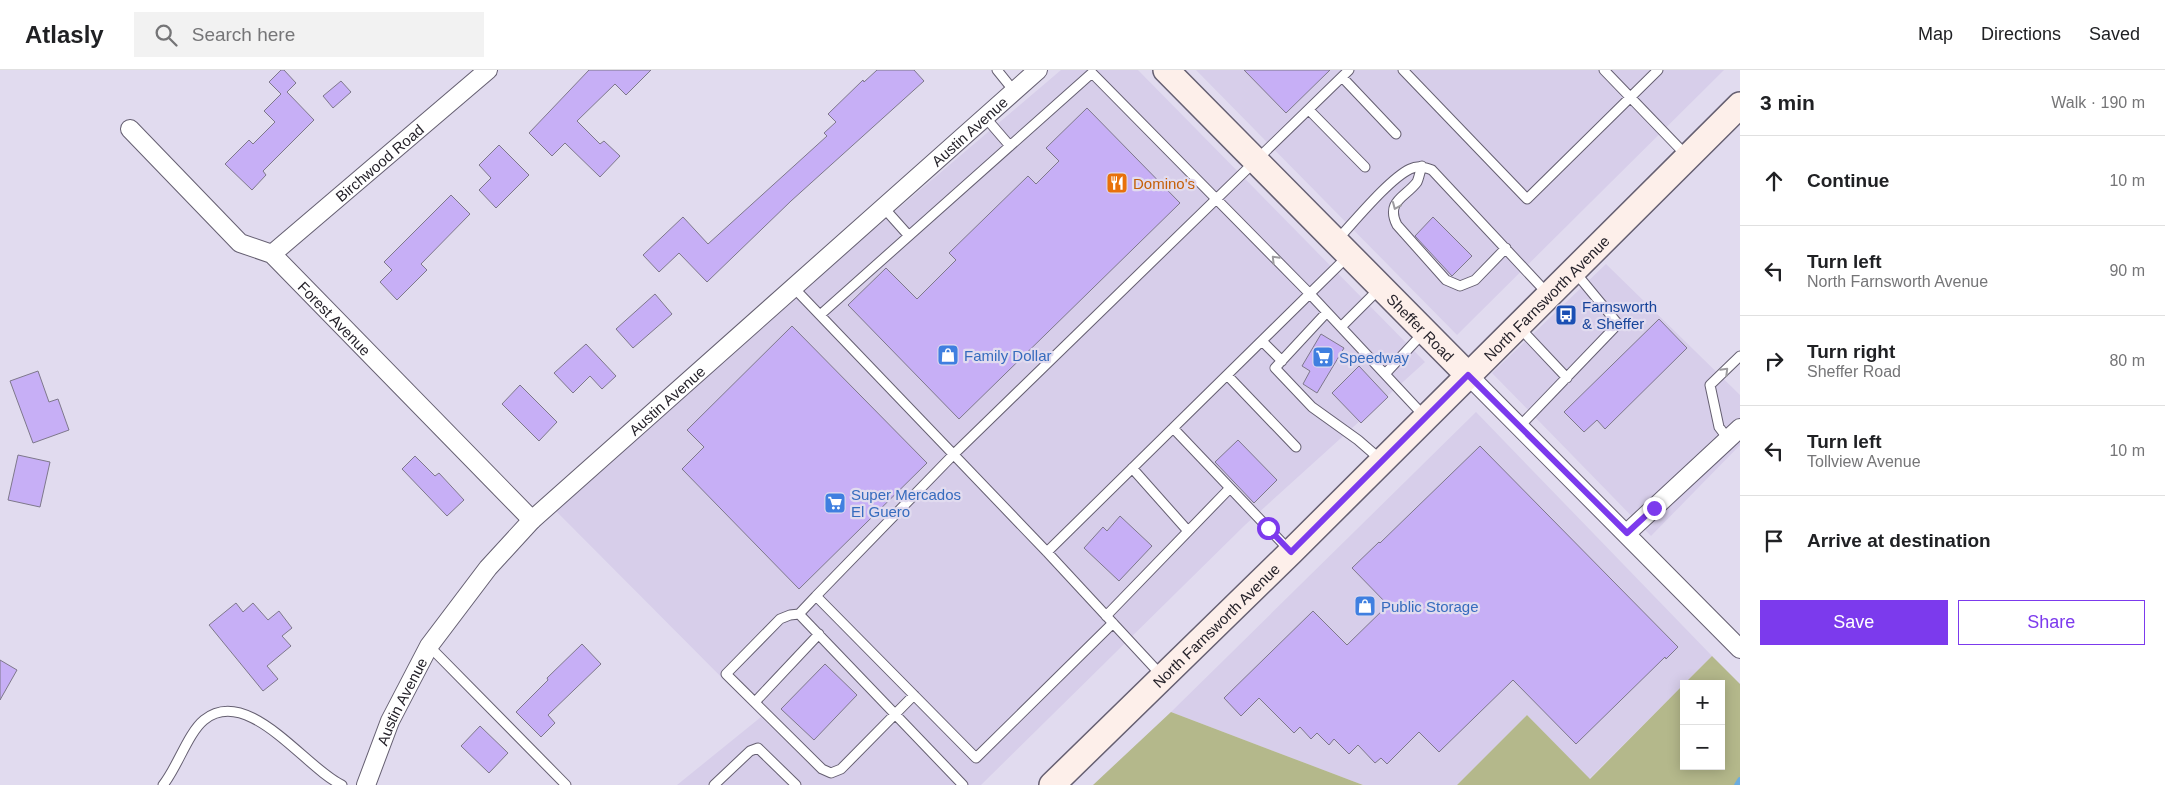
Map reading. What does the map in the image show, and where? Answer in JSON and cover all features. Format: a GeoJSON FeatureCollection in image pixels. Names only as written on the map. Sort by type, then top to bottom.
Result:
{"type":"FeatureCollection","features":[{"type":"Feature","properties":{"kind":"main road","name":"Sheffer Road"},"geometry":{"type":"LineString","coordinates":[[1172,72],[1256,162],[1468,375]]}},
{"type":"Feature","properties":{"kind":"main road","name":"North Farnsworth Avenue"},"geometry":{"type":"LineString","coordinates":[[1052,785],[1291,552],[1548,294],[1740,105]]}},
{"type":"Feature","properties":{"kind":"street","name":"Birchwood Road"},"geometry":{"type":"LineString","coordinates":[[272,254],[488,70]]}},
{"type":"Feature","properties":{"kind":"street","name":"Austin Avenue"},"geometry":{"type":"LineString","coordinates":[[366,785],[390,721],[429,646],[488,568],[532,520],[1038,70]]}},
{"type":"Feature","properties":{"kind":"street","name":"Forest Avenue"},"geometry":{"type":"LineString","coordinates":[[130,129],[240,243],[272,254],[532,520]]}},
{"type":"Feature","properties":{"kind":"street","name":"Sheffer Road"},"geometry":{"type":"LineString","coordinates":[[1468,375],[1627,533],[1740,649]]}},
{"type":"Feature","properties":{"kind":"street"},"geometry":{"type":"LineString","coordinates":[[1627,533],[1734,434]]}},
{"type":"Feature","properties":{"kind":"lane"},"geometry":{"type":"LineString","coordinates":[[996,70],[1014,91]]}},
{"type":"Feature","properties":{"kind":"lane"},"geometry":{"type":"LineString","coordinates":[[1403,70],[1528,199],[1658,70]]}},
{"type":"Feature","properties":{"kind":"lane"},"geometry":{"type":"LineString","coordinates":[[1604,70],[1687,156]]}},
{"type":"Feature","properties":{"kind":"lane"},"geometry":{"type":"LineString","coordinates":[[820,315],[1092,73],[1216,201],[1310,294],[1426,418]]}},
{"type":"Feature","properties":{"kind":"lane"},"geometry":{"type":"LineString","coordinates":[[799,614],[954,454],[1216,201],[1345,73],[1396,134]]}},
{"type":"Feature","properties":{"kind":"lane"},"geometry":{"type":"LineString","coordinates":[[1309,110],[1365,167]]}},
{"type":"Feature","properties":{"kind":"lane"},"geometry":{"type":"LineString","coordinates":[[985,117],[1010,146]]}},
{"type":"Feature","properties":{"kind":"lane"},"geometry":{"type":"LineString","coordinates":[[1422,166],[1417,181],[1402,195],[1393,209],[1393,218],[1397,225],[1446,280],[1460,286],[1475,280],[1506,248]]}},
{"type":"Feature","properties":{"kind":"lane"},"geometry":{"type":"LineString","coordinates":[[1047,552],[1310,294],[1342,248],[1398,176],[1411,168],[1422,166],[1432,170],[1548,294]]}},
{"type":"Feature","properties":{"kind":"lane"},"geometry":{"type":"LineString","coordinates":[[884,208],[909,236]]}},
{"type":"Feature","properties":{"kind":"lane"},"geometry":{"type":"LineString","coordinates":[[1520,426],[1618,324],[1573,270]]}},
{"type":"Feature","properties":{"kind":"lane"},"geometry":{"type":"LineString","coordinates":[[794,288],[1047,552],[1163,678]]}},
{"type":"Feature","properties":{"kind":"lane"},"geometry":{"type":"LineString","coordinates":[[1341,327],[1380,288]]}},
{"type":"Feature","properties":{"kind":"lane"},"geometry":{"type":"LineString","coordinates":[[1327,312],[1275,368],[1312,407],[1382,460]]}},
{"type":"Feature","properties":{"kind":"lane"},"geometry":{"type":"LineString","coordinates":[[1517,325],[1567,378]]}},
{"type":"Feature","properties":{"kind":"lane"},"geometry":{"type":"LineString","coordinates":[[1385,374],[1424,332]]}},
{"type":"Feature","properties":{"kind":"lane"},"geometry":{"type":"LineString","coordinates":[[1262,341],[1282,360]]}},
{"type":"Feature","properties":{"kind":"lane"},"geometry":{"type":"LineString","coordinates":[[1734,434],[1719,427],[1710,385],[1740,356]]}},
{"type":"Feature","properties":{"kind":"lane"},"geometry":{"type":"LineString","coordinates":[[1227,375],[1296,447]]}},
{"type":"Feature","properties":{"kind":"lane"},"geometry":{"type":"LineString","coordinates":[[1173,428],[1291,552]]}},
{"type":"Feature","properties":{"kind":"lane"},"geometry":{"type":"LineString","coordinates":[[1132,468],[1188,531]]}},
{"type":"Feature","properties":{"kind":"lane"},"geometry":{"type":"LineString","coordinates":[[816,596],[976,758],[1109,619],[1188,531],[1230,488]]}},
{"type":"Feature","properties":{"kind":"lane"},"geometry":{"type":"LineString","coordinates":[[914,695],[895,714],[841,769],[831,773],[822,768],[726,674],[780,619],[790,614],[799,614],[819,634],[895,714],[963,785]]}},
{"type":"Feature","properties":{"kind":"lane"},"geometry":{"type":"LineString","coordinates":[[755,702],[819,634]]}},
{"type":"Feature","properties":{"kind":"lane"},"geometry":{"type":"LineString","coordinates":[[429,646],[566,785]]}},
{"type":"Feature","properties":{"kind":"lane"},"geometry":{"type":"LineString","coordinates":[[163,785],[204,720],[221,712],[240,712],[267,727],[342,785]]}},
{"type":"Feature","properties":{"kind":"lane"},"geometry":{"type":"LineString","coordinates":[[714,785],[750,750],[758,748],[796,785]]}},
{"type":"Feature","properties":{"kind":"shaded area"},"geometry":{"type":"Polygon","coordinates":[[[1061,70],[1138,70],[1425,362],[1245,525],[981,785],[677,785],[761,717],[550,505],[1061,70]]]}},
{"type":"Feature","properties":{"kind":"shaded area"},"geometry":{"type":"Polygon","coordinates":[[[1196,70],[1724,70],[1457,335],[1196,70]]]}},
{"type":"Feature","properties":{"kind":"shaded area"},"geometry":{"type":"Polygon","coordinates":[[[1606,264],[1740,395],[1740,445],[1651,536],[1492,373],[1606,264]]]}},
{"type":"Feature","properties":{"kind":"shaded area"},"geometry":{"type":"Polygon","coordinates":[[[1476,412],[1712,656],[1688,680],[1680,680],[1680,688],[1589,779],[1527,715],[1457,785],[1363,785],[1171,712],[1476,412]]]}},
{"type":"Feature","properties":{"kind":"green space"},"geometry":{"type":"Polygon","coordinates":[[[1712,656],[1740,684],[1740,785],[1457,785],[1527,715],[1590,779],[1680,688],[1680,770],[1725,770],[1725,680],[1688,680],[1712,656]]]}},
{"type":"Feature","properties":{"kind":"green space"},"geometry":{"type":"Polygon","coordinates":[[[1171,712],[1363,785],[1093,785],[1171,712]]]}},
{"type":"Feature","properties":{"kind":"building"},"geometry":{"type":"Polygon","coordinates":[[[281,70],[284,70],[296,83],[287,92],[314,120],[263,171],[266,175],[252,190],[225,164],[249,140],[253,144],[275,122],[264,111],[281,94],[269,82],[281,70]]]}},
{"type":"Feature","properties":{"kind":"building"},"geometry":{"type":"Polygon","coordinates":[[[589,70],[651,70],[626,95],[615,84],[577,121],[600,144],[604,141],[620,156],[600,177],[565,143],[552,156],[529,133],[589,70]]]}},
{"type":"Feature","properties":{"kind":"building"},"geometry":{"type":"Polygon","coordinates":[[[877,70],[914,70],[924,81],[791,201],[707,282],[679,253],[659,272],[643,255],[683,217],[708,244],[827,136],[824,133],[836,122],[828,114],[863,80],[864,82],[877,70]]]}},
{"type":"Feature","properties":{"kind":"building"},"geometry":{"type":"Polygon","coordinates":[[[1244,70],[1330,70],[1286,113],[1244,70]]]}},
{"type":"Feature","properties":{"kind":"building"},"geometry":{"type":"Polygon","coordinates":[[[341,81],[351,92],[333,108],[323,96],[341,81]]]}},
{"type":"Feature","properties":{"kind":"building"},"geometry":{"type":"Polygon","coordinates":[[[1087,108],[1180,203],[959,419],[848,305],[886,268],[917,299],[956,260],[949,253],[1028,176],[1036,184],[1059,161],[1046,148],[1087,108]]]}},
{"type":"Feature","properties":{"kind":"building"},"geometry":{"type":"Polygon","coordinates":[[[499,145],[529,175],[496,208],[479,190],[491,178],[479,165],[499,145]]]}},
{"type":"Feature","properties":{"kind":"building"},"geometry":{"type":"Polygon","coordinates":[[[451,195],[470,214],[421,264],[427,270],[397,300],[380,282],[392,270],[384,262],[451,195]]]}},
{"type":"Feature","properties":{"kind":"building"},"geometry":{"type":"Polygon","coordinates":[[[1433,217],[1472,256],[1452,276],[1415,236],[1433,217]]]}},
{"type":"Feature","properties":{"kind":"building"},"geometry":{"type":"Polygon","coordinates":[[[655,294],[672,314],[633,348],[616,329],[655,294]]]}},
{"type":"Feature","properties":{"kind":"building"},"geometry":{"type":"Polygon","coordinates":[[[1659,319],[1687,348],[1605,429],[1597,420],[1584,432],[1564,412],[1659,319]]]}},
{"type":"Feature","properties":{"kind":"building"},"geometry":{"type":"Polygon","coordinates":[[[792,326],[927,463],[799,589],[682,469],[704,447],[687,430],[792,326]]]}},
{"type":"Feature","properties":{"kind":"building","name":"Speedway"},"geometry":{"type":"Polygon","coordinates":[[[1321,334],[1344,348],[1317,393],[1303,384],[1310,371],[1302,366],[1321,334]]]}},
{"type":"Feature","properties":{"kind":"building"},"geometry":{"type":"Polygon","coordinates":[[[586,344],[616,376],[602,389],[590,376],[573,393],[554,373],[586,344]]]}},
{"type":"Feature","properties":{"kind":"building","name":"Speedway"},"geometry":{"type":"Polygon","coordinates":[[[1359,366],[1388,397],[1361,423],[1332,393],[1359,366]]]}},
{"type":"Feature","properties":{"kind":"building"},"geometry":{"type":"Polygon","coordinates":[[[38,371],[49,402],[58,399],[69,430],[33,443],[10,381],[38,371]]]}},
{"type":"Feature","properties":{"kind":"building"},"geometry":{"type":"Polygon","coordinates":[[[520,385],[557,422],[539,441],[502,404],[520,385]]]}},
{"type":"Feature","properties":{"kind":"building"},"geometry":{"type":"Polygon","coordinates":[[[1238,440],[1277,480],[1254,503],[1215,462],[1238,440]]]}},
{"type":"Feature","properties":{"kind":"building"},"geometry":{"type":"Polygon","coordinates":[[[1480,446],[1678,647],[1666,659],[1665,657],[1576,744],[1513,680],[1439,752],[1419,732],[1387,764],[1381,758],[1375,763],[1358,745],[1349,754],[1334,739],[1329,745],[1317,733],[1311,739],[1300,727],[1294,733],[1259,698],[1241,716],[1224,698],[1313,611],[1347,645],[1388,605],[1352,568],[1480,446]]]}},
{"type":"Feature","properties":{"kind":"building"},"geometry":{"type":"Polygon","coordinates":[[[18,455],[50,462],[40,507],[8,500],[18,455]]]}},
{"type":"Feature","properties":{"kind":"building"},"geometry":{"type":"Polygon","coordinates":[[[415,456],[435,476],[439,473],[464,500],[447,516],[402,469],[415,456]]]}},
{"type":"Feature","properties":{"kind":"building"},"geometry":{"type":"Polygon","coordinates":[[[1120,516],[1152,546],[1119,581],[1084,548],[1103,527],[1107,531],[1120,516]]]}},
{"type":"Feature","properties":{"kind":"building"},"geometry":{"type":"Polygon","coordinates":[[[236,603],[243,612],[253,603],[268,620],[279,611],[292,628],[282,636],[291,646],[267,666],[278,679],[263,691],[209,625],[236,603]]]}},
{"type":"Feature","properties":{"kind":"building"},"geometry":{"type":"Polygon","coordinates":[[[582,644],[601,664],[548,715],[555,723],[541,737],[516,712],[582,644]]]}},
{"type":"Feature","properties":{"kind":"building"},"geometry":{"type":"Polygon","coordinates":[[[0,660],[17,670],[0,700],[0,660]]]}},
{"type":"Feature","properties":{"kind":"building"},"geometry":{"type":"Polygon","coordinates":[[[825,664],[857,695],[814,740],[781,709],[825,664]]]}},
{"type":"Feature","properties":{"kind":"building"},"geometry":{"type":"Polygon","coordinates":[[[480,726],[508,753],[489,773],[461,746],[480,726]]]}},
{"type":"Feature","properties":{"kind":"waterway"},"geometry":{"type":"LineString","coordinates":[[1737,785],[1740,780]]}},
{"type":"Feature","properties":{"kind":"place","name":"Domino's"},"geometry":{"type":"Point","coordinates":[1117,183]}},
{"type":"Feature","properties":{"kind":"place","name":"Farnsworth & Sheffer"},"geometry":{"type":"Point","coordinates":[1566,315]}},
{"type":"Feature","properties":{"kind":"place","name":"Family Dollar"},"geometry":{"type":"Point","coordinates":[948,355]}},
{"type":"Feature","properties":{"kind":"place","name":"Speedway"},"geometry":{"type":"Point","coordinates":[1323,357]}},
{"type":"Feature","properties":{"kind":"place","name":"Super Mercados El Guero"},"geometry":{"type":"Point","coordinates":[835,503]}},
{"type":"Feature","properties":{"kind":"place","name":"Public Storage"},"geometry":{"type":"Point","coordinates":[1365,606]}},
{"type":"Feature","properties":{"kind":"route"},"geometry":{"type":"LineString","coordinates":[[1268,528],[1291,552],[1468,375],[1627,533],[1654,508]]}}]}
